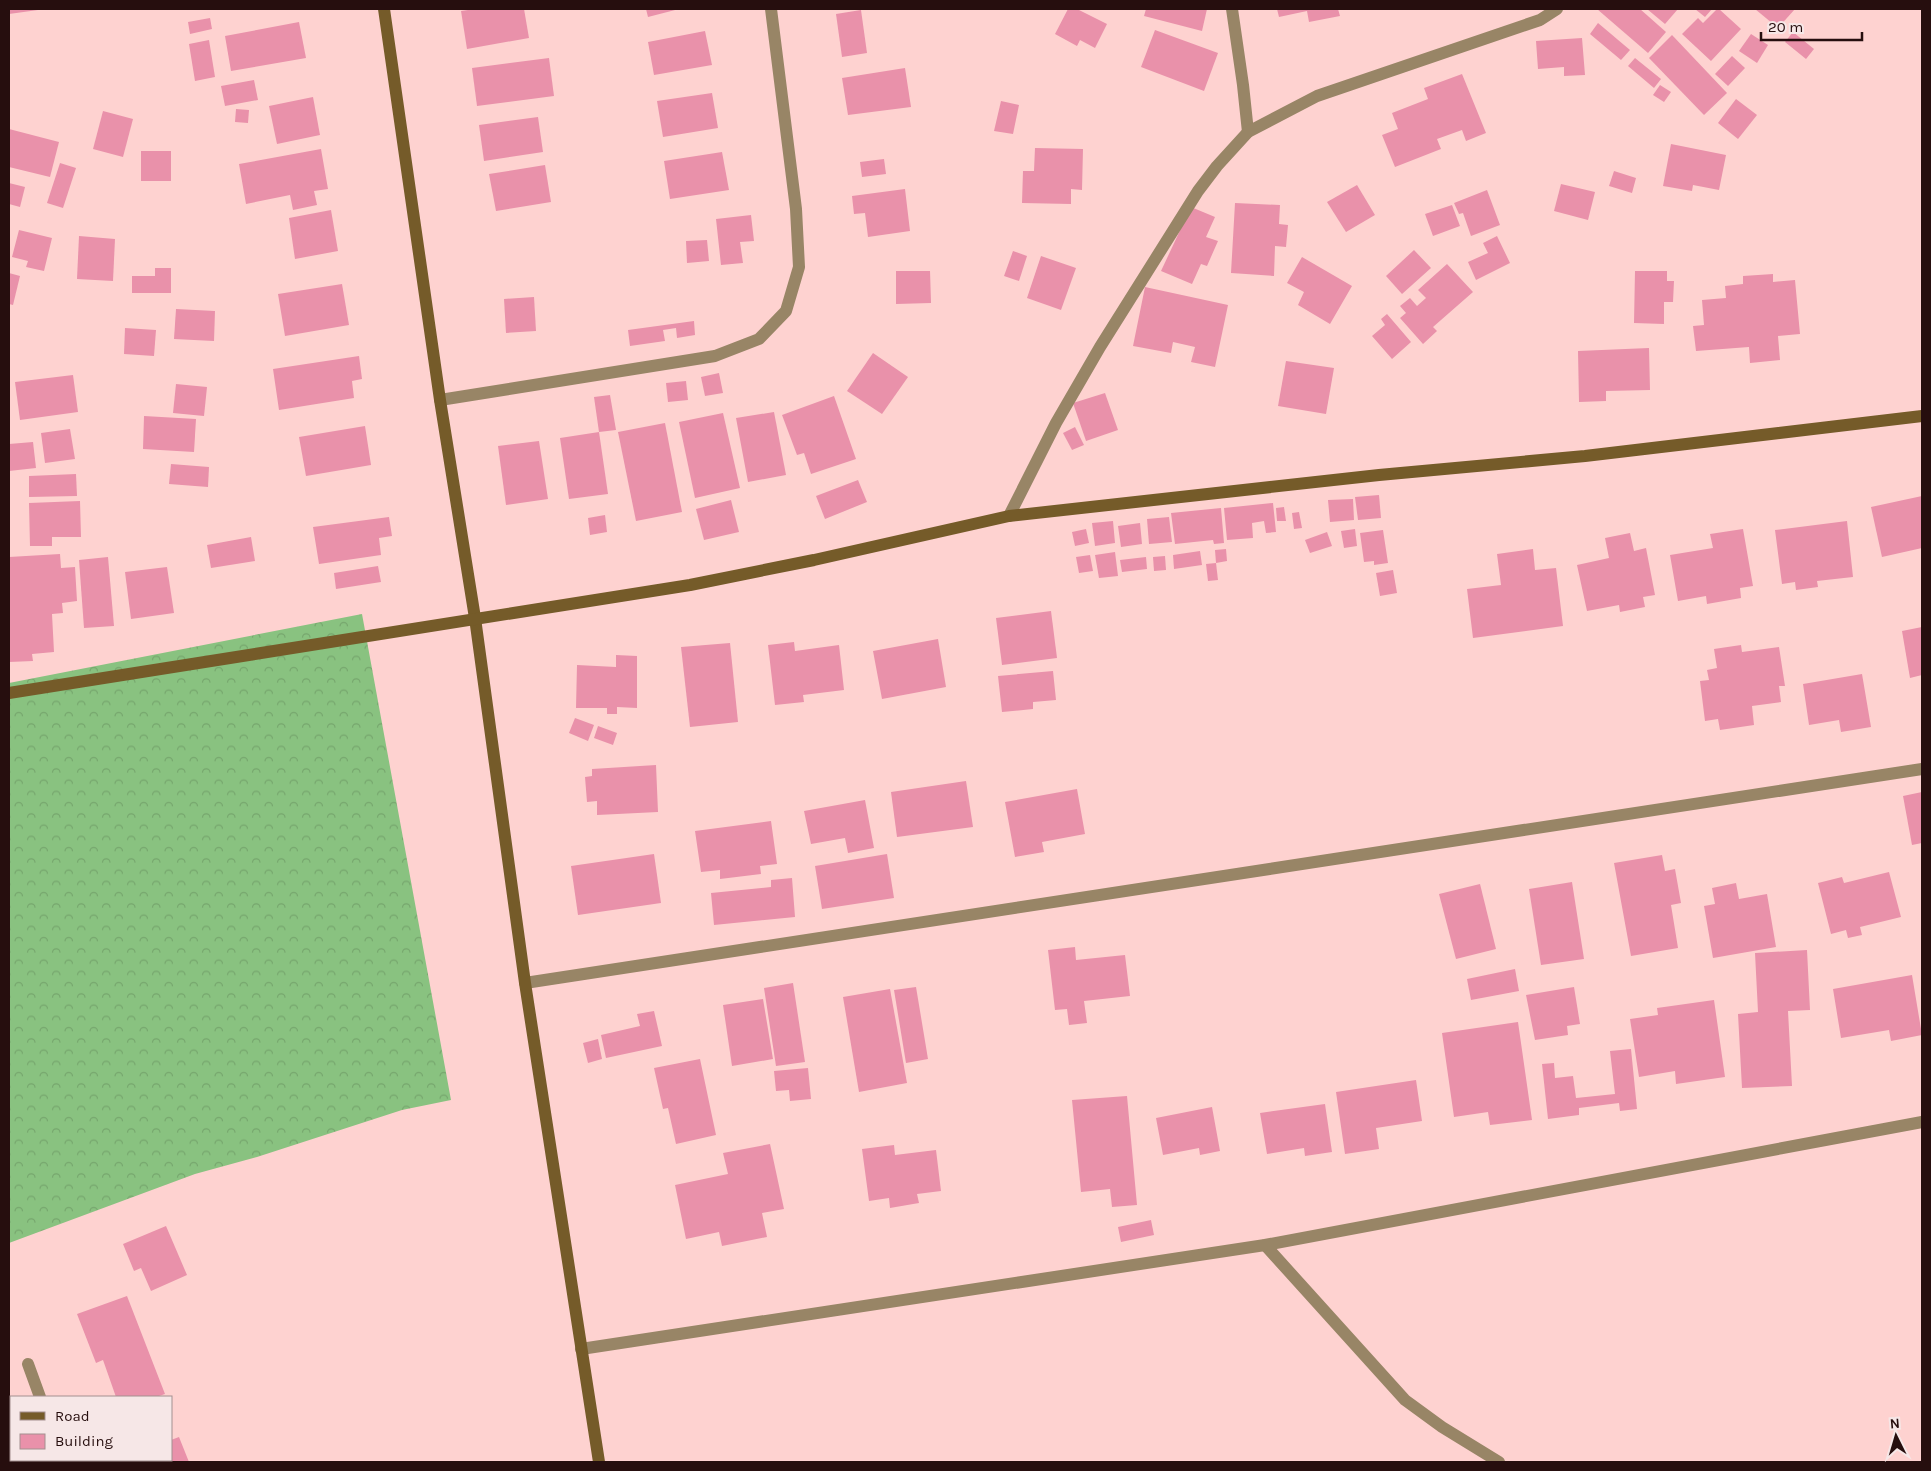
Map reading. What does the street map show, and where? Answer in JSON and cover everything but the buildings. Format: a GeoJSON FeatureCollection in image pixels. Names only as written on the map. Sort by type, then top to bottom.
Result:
{"type":"FeatureCollection","features":[{"type":"Feature","properties":{"kind":"street"},"geometry":{"type":"LineString","coordinates":[[384,9],[440,400],[475,618],[525,983],[599,1462]]}},
{"type":"Feature","properties":{"kind":"street"},"geometry":{"type":"LineString","coordinates":[[440,400],[715,356],[759,339],[786,311],[799,267],[796,209],[771,9]]}},
{"type":"Feature","properties":{"kind":"street"},"geometry":{"type":"LineString","coordinates":[[1232,9],[1248,132]]}},
{"type":"Feature","properties":{"kind":"street"},"geometry":{"type":"LineString","coordinates":[[1009,516],[1056,423],[1100,347],[1198,191],[1217,166],[1248,132],[1317,96],[1540,20],[1557,9]]}},
{"type":"Feature","properties":{"kind":"street"},"geometry":{"type":"LineString","coordinates":[[9,693],[690,585],[1009,516],[1379,475],[1585,456],[1922,416]]}},
{"type":"Feature","properties":{"kind":"street"},"geometry":{"type":"LineString","coordinates":[[525,983],[1922,769]]}},
{"type":"Feature","properties":{"kind":"street"},"geometry":{"type":"LineString","coordinates":[[581,1349],[1265,1245],[1922,1122]]}},
{"type":"Feature","properties":{"kind":"street"},"geometry":{"type":"LineString","coordinates":[[1265,1245],[1405,1400],[1442,1427],[1498,1462]]}},
{"type":"Feature","properties":{"kind":"street"},"geometry":{"type":"LineString","coordinates":[[28,1364],[40,1396]]}},
{"type":"Feature","properties":{"kind":"green space"},"geometry":{"type":"Polygon","coordinates":[[[362,614],[451,1100],[402,1110],[257,1157],[195,1174],[9,1243],[9,683],[362,614]]]}}]}
